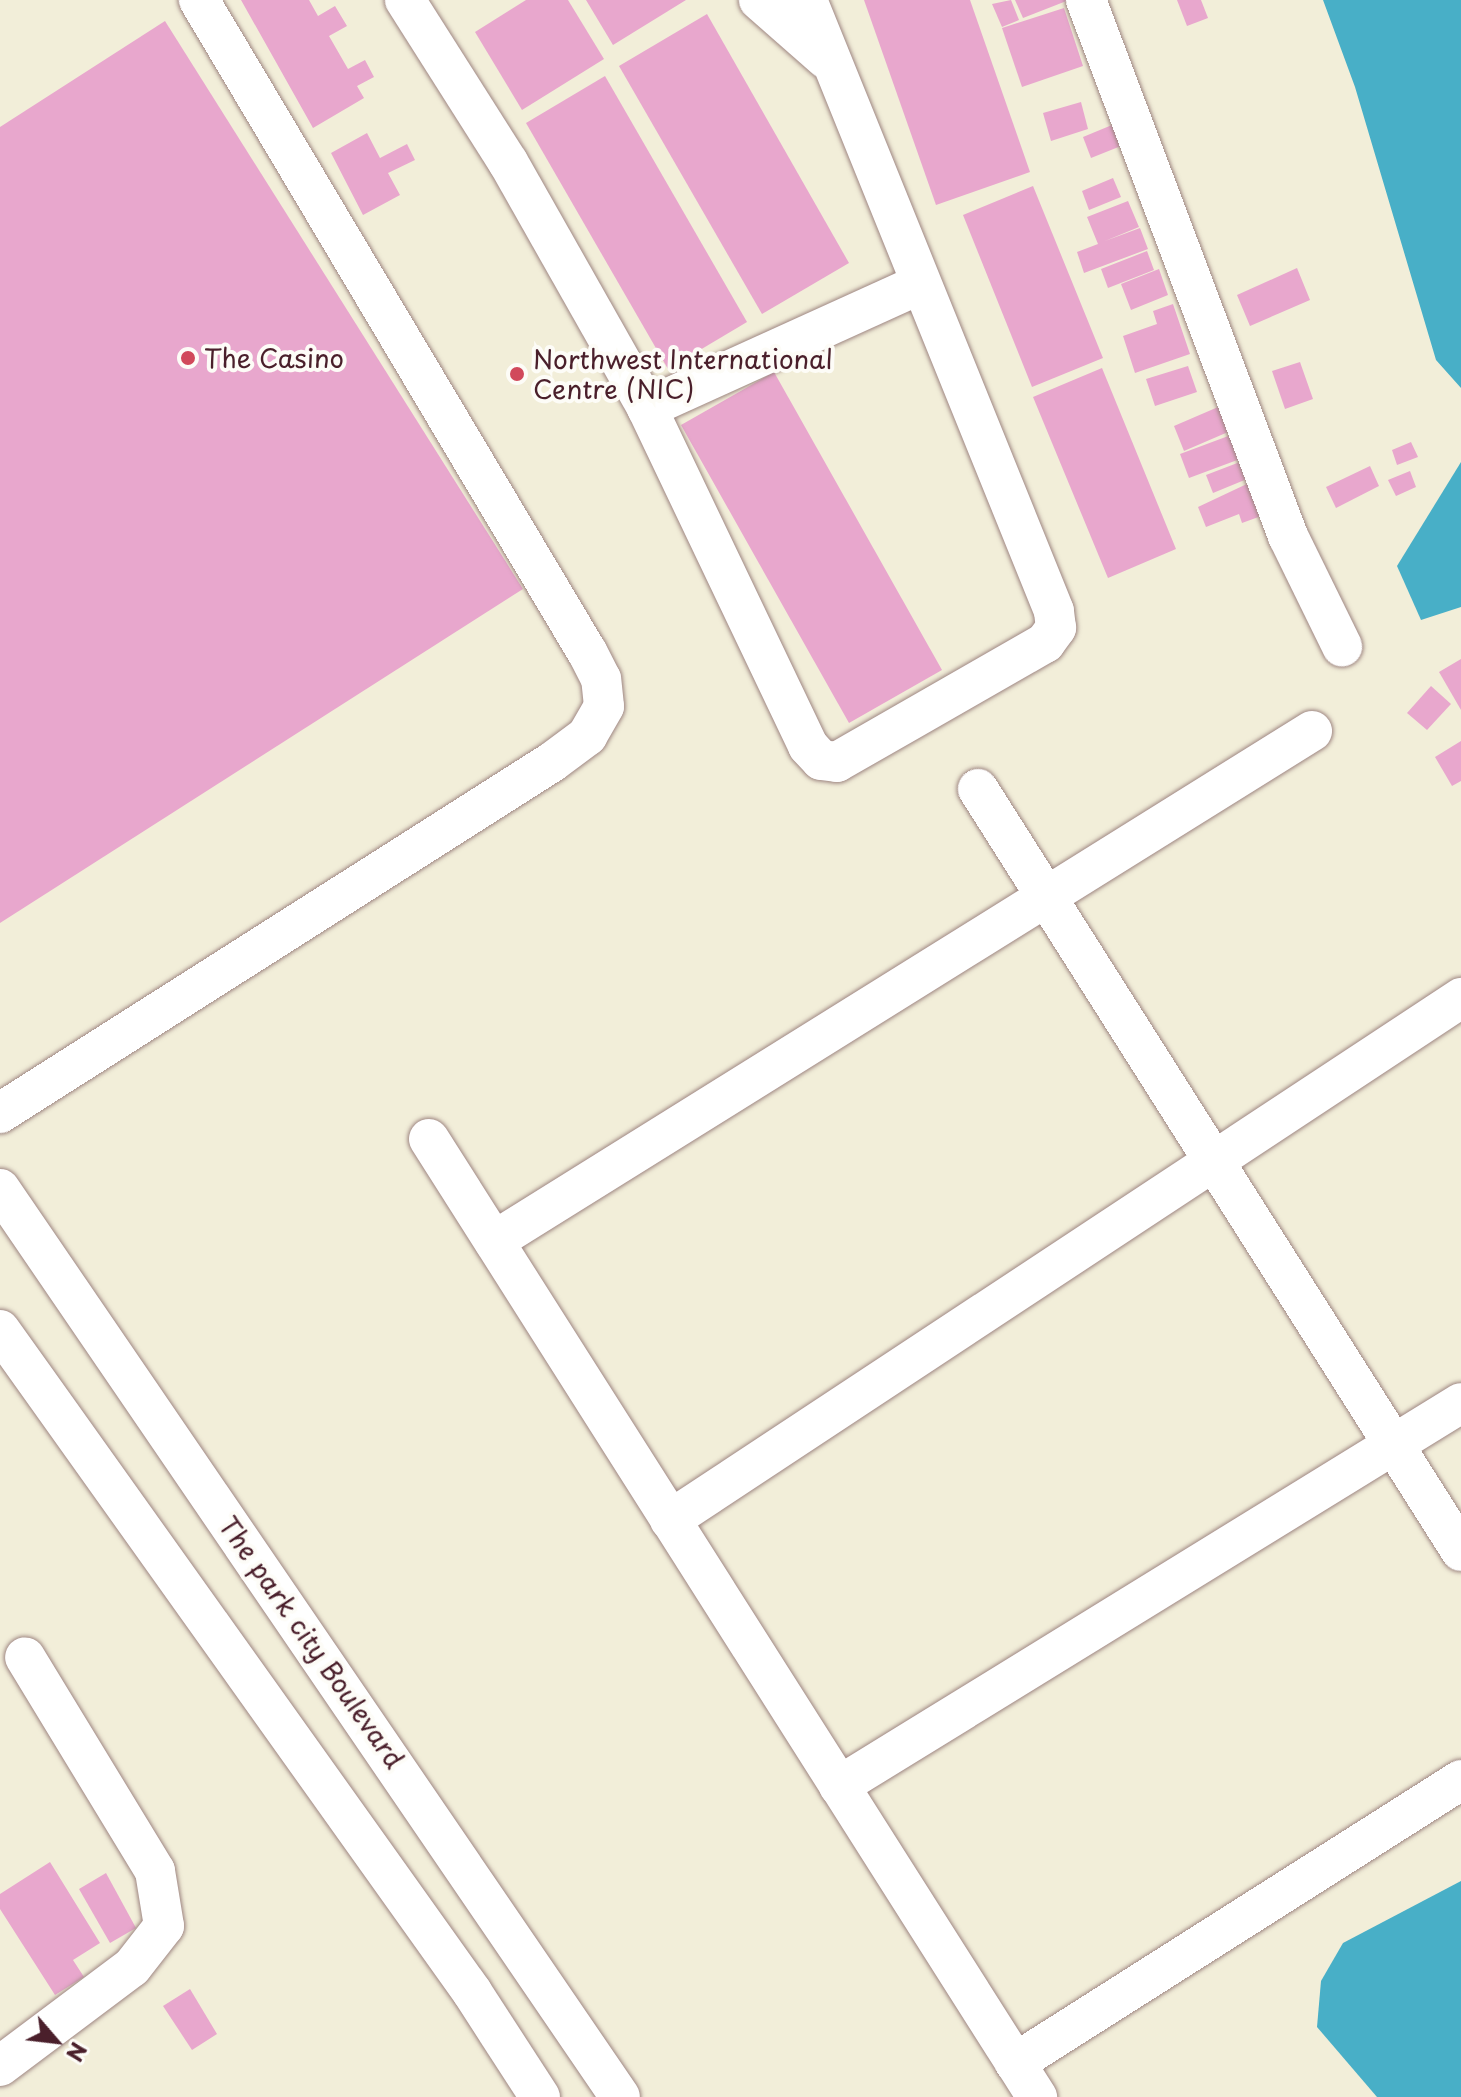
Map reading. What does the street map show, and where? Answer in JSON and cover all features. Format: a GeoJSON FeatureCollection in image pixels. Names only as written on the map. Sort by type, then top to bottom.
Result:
{"type":"FeatureCollection","features":[{"type":"Feature","properties":{"kind":"street"},"geometry":{"type":"LineString","coordinates":[[3,1104],[552,762],[587,736],[604,706],[601,679],[587,652],[199,0]]}},
{"type":"Feature","properties":{"kind":"street"},"geometry":{"type":"LineString","coordinates":[[405,0],[508,162],[647,408],[808,746],[821,760],[837,762],[1045,643],[1056,628],[1054,611],[829,61],[807,0]]}},
{"type":"Feature","properties":{"kind":"street"},"geometry":{"type":"LineString","coordinates":[[759,0],[829,61]]}},
{"type":"Feature","properties":{"kind":"street"},"geometry":{"type":"LineString","coordinates":[[1086,0],[1288,536],[1342,646]]}},
{"type":"Feature","properties":{"kind":"street"},"geometry":{"type":"LineString","coordinates":[[647,408],[920,284]]}},
{"type":"Feature","properties":{"kind":"street"},"geometry":{"type":"LineString","coordinates":[[494,1241],[1312,731]]}},
{"type":"Feature","properties":{"kind":"street"},"geometry":{"type":"LineString","coordinates":[[978,789],[1461,1551]]}},
{"type":"Feature","properties":{"kind":"street"},"geometry":{"type":"LineString","coordinates":[[670,1520],[1461,998]]}},
{"type":"Feature","properties":{"kind":"street"},"geometry":{"type":"LineString","coordinates":[[429,1139],[1037,2097]]}},
{"type":"Feature","properties":{"kind":"street","name":"The park city Boulevard"},"geometry":{"type":"LineString","coordinates":[[0,1189],[620,2097]]}},
{"type":"Feature","properties":{"kind":"street"},"geometry":{"type":"LineString","coordinates":[[0,1330],[472,1992],[540,2097]]}},
{"type":"Feature","properties":{"kind":"street"},"geometry":{"type":"LineString","coordinates":[[839,1786],[1461,1403]]}},
{"type":"Feature","properties":{"kind":"street"},"geometry":{"type":"LineString","coordinates":[[0,2066],[132,1967],[164,1926],[155,1871],[25,1657]]}},
{"type":"Feature","properties":{"kind":"street"},"geometry":{"type":"LineString","coordinates":[[1015,2063],[1461,1780]]}},
{"type":"Feature","properties":{"kind":"water"},"geometry":{"type":"Polygon","coordinates":[[[1323,0],[1461,0],[1461,388],[1436,360],[1355,87],[1323,0]]]}},
{"type":"Feature","properties":{"kind":"water"},"geometry":{"type":"Polygon","coordinates":[[[1461,462],[1461,607],[1421,620],[1397,566],[1461,462]]]}},
{"type":"Feature","properties":{"kind":"water"},"geometry":{"type":"Polygon","coordinates":[[[1461,1881],[1461,2097],[1377,2097],[1317,2027],[1321,1981],[1343,1943],[1461,1881]]]}},
{"type":"Feature","properties":{"kind":"building"},"geometry":{"type":"Polygon","coordinates":[[[241,0],[309,0],[318,16],[335,6],[347,26],[329,36],[348,69],[365,60],[374,77],[357,86],[364,98],[313,128],[241,0]]]}},
{"type":"Feature","properties":{"kind":"building"},"geometry":{"type":"Polygon","coordinates":[[[526,0],[568,0],[604,59],[522,110],[475,32],[526,0]]]}},
{"type":"Feature","properties":{"kind":"building"},"geometry":{"type":"Polygon","coordinates":[[[586,0],[686,0],[613,45],[586,0]]]}},
{"type":"Feature","properties":{"kind":"building"},"geometry":{"type":"Polygon","coordinates":[[[864,0],[970,0],[1030,172],[936,205],[864,0]]]}},
{"type":"Feature","properties":{"kind":"building"},"geometry":{"type":"Polygon","coordinates":[[[1011,0],[1019,20],[1002,27],[992,4],[1011,0]]]}},
{"type":"Feature","properties":{"kind":"building"},"geometry":{"type":"Polygon","coordinates":[[[1015,0],[1069,0],[1023,18],[1015,0]]]}},
{"type":"Feature","properties":{"kind":"building"},"geometry":{"type":"Polygon","coordinates":[[[1177,0],[1201,0],[1208,18],[1187,26],[1177,0]]]}},
{"type":"Feature","properties":{"kind":"building"},"geometry":{"type":"Polygon","coordinates":[[[1064,8],[1083,66],[1022,87],[1002,28],[1064,8]]]}},
{"type":"Feature","properties":{"kind":"building"},"geometry":{"type":"Polygon","coordinates":[[[707,14],[849,263],[762,314],[619,66],[707,14]]]}},
{"type":"Feature","properties":{"kind":"building","name":"The Casino"},"geometry":{"type":"Polygon","coordinates":[[[165,21],[523,589],[0,923],[0,127],[165,21]]]}},
{"type":"Feature","properties":{"kind":"building"},"geometry":{"type":"Polygon","coordinates":[[[605,76],[747,322],[668,369],[526,123],[605,76]]]}},
{"type":"Feature","properties":{"kind":"building"},"geometry":{"type":"Polygon","coordinates":[[[1081,102],[1088,129],[1051,141],[1043,113],[1081,102]]]}},
{"type":"Feature","properties":{"kind":"building"},"geometry":{"type":"Polygon","coordinates":[[[1112,125],[1121,146],[1091,158],[1083,137],[1112,125]]]}},
{"type":"Feature","properties":{"kind":"building"},"geometry":{"type":"Polygon","coordinates":[[[367,133],[380,158],[407,144],[415,160],[388,173],[400,195],[363,215],[331,153],[367,133]]]}},
{"type":"Feature","properties":{"kind":"building"},"geometry":{"type":"Polygon","coordinates":[[[1113,178],[1121,197],[1089,210],[1082,191],[1113,178]]]}},
{"type":"Feature","properties":{"kind":"building"},"geometry":{"type":"Polygon","coordinates":[[[1033,186],[1103,358],[1032,387],[963,215],[1033,186]]]}},
{"type":"Feature","properties":{"kind":"building"},"geometry":{"type":"Polygon","coordinates":[[[1128,201],[1139,227],[1105,241],[1140,228],[1148,249],[1084,273],[1077,252],[1098,244],[1087,217],[1128,201]]]}},
{"type":"Feature","properties":{"kind":"building"},"geometry":{"type":"Polygon","coordinates":[[[1147,251],[1154,270],[1108,288],[1101,269],[1147,251]]]}},
{"type":"Feature","properties":{"kind":"building"},"geometry":{"type":"Polygon","coordinates":[[[1297,268],[1310,300],[1250,326],[1237,295],[1297,268]]]}},
{"type":"Feature","properties":{"kind":"building"},"geometry":{"type":"Polygon","coordinates":[[[1159,269],[1168,295],[1131,310],[1121,284],[1159,269]]]}},
{"type":"Feature","properties":{"kind":"building"},"geometry":{"type":"Polygon","coordinates":[[[1173,304],[1190,354],[1135,373],[1123,336],[1157,324],[1153,311],[1173,304]]]}},
{"type":"Feature","properties":{"kind":"building"},"geometry":{"type":"Polygon","coordinates":[[[1300,362],[1313,399],[1285,409],[1272,371],[1300,362]]]}},
{"type":"Feature","properties":{"kind":"building"},"geometry":{"type":"Polygon","coordinates":[[[1188,366],[1197,392],[1155,406],[1146,379],[1188,366]]]}},
{"type":"Feature","properties":{"kind":"building"},"geometry":{"type":"Polygon","coordinates":[[[1102,368],[1176,549],[1108,578],[1033,397],[1102,368]]]}},
{"type":"Feature","properties":{"kind":"building"},"geometry":{"type":"Polygon","coordinates":[[[774,372],[942,670],[849,723],[681,425],[774,372]]]}},
{"type":"Feature","properties":{"kind":"building"},"geometry":{"type":"Polygon","coordinates":[[[1232,401],[1242,426],[1184,451],[1174,426],[1232,401]]]}},
{"type":"Feature","properties":{"kind":"building"},"geometry":{"type":"Polygon","coordinates":[[[1231,435],[1240,459],[1189,478],[1180,454],[1231,435]]]}},
{"type":"Feature","properties":{"kind":"building"},"geometry":{"type":"Polygon","coordinates":[[[1411,442],[1418,457],[1397,465],[1392,450],[1411,442]]]}},
{"type":"Feature","properties":{"kind":"building"},"geometry":{"type":"Polygon","coordinates":[[[1240,462],[1247,479],[1213,493],[1206,475],[1240,462]]]}},
{"type":"Feature","properties":{"kind":"building"},"geometry":{"type":"Polygon","coordinates":[[[1370,466],[1379,486],[1336,508],[1326,487],[1370,466]]]}},
{"type":"Feature","properties":{"kind":"building"},"geometry":{"type":"Polygon","coordinates":[[[1410,471],[1416,487],[1396,496],[1388,480],[1410,471]]]}},
{"type":"Feature","properties":{"kind":"building"},"geometry":{"type":"Polygon","coordinates":[[[1251,482],[1264,515],[1242,523],[1239,514],[1206,527],[1198,507],[1251,482]]]}},
{"type":"Feature","properties":{"kind":"building"},"geometry":{"type":"Polygon","coordinates":[[[1461,659],[1461,710],[1439,672],[1461,659]]]}},
{"type":"Feature","properties":{"kind":"building"},"geometry":{"type":"Polygon","coordinates":[[[1431,686],[1451,704],[1427,730],[1407,713],[1431,686]]]}},
{"type":"Feature","properties":{"kind":"building"},"geometry":{"type":"Polygon","coordinates":[[[1461,741],[1461,781],[1452,786],[1435,757],[1461,741]]]}},
{"type":"Feature","properties":{"kind":"building"},"geometry":{"type":"Polygon","coordinates":[[[50,1862],[100,1943],[73,1960],[84,1977],[55,1995],[0,1909],[0,1894],[50,1862]]]}},
{"type":"Feature","properties":{"kind":"building"},"geometry":{"type":"Polygon","coordinates":[[[106,1873],[136,1928],[110,1943],[79,1889],[106,1873]]]}},
{"type":"Feature","properties":{"kind":"building"},"geometry":{"type":"Polygon","coordinates":[[[190,1989],[217,2034],[192,2050],[163,2006],[190,1989]]]}},
{"type":"Feature","properties":{"kind":"place","name":"The Casino"},"geometry":{"type":"Point","coordinates":[188,358]}},
{"type":"Feature","properties":{"kind":"place","name":"Northwest International Centre (NIC)"},"geometry":{"type":"Point","coordinates":[517,374]}}]}
